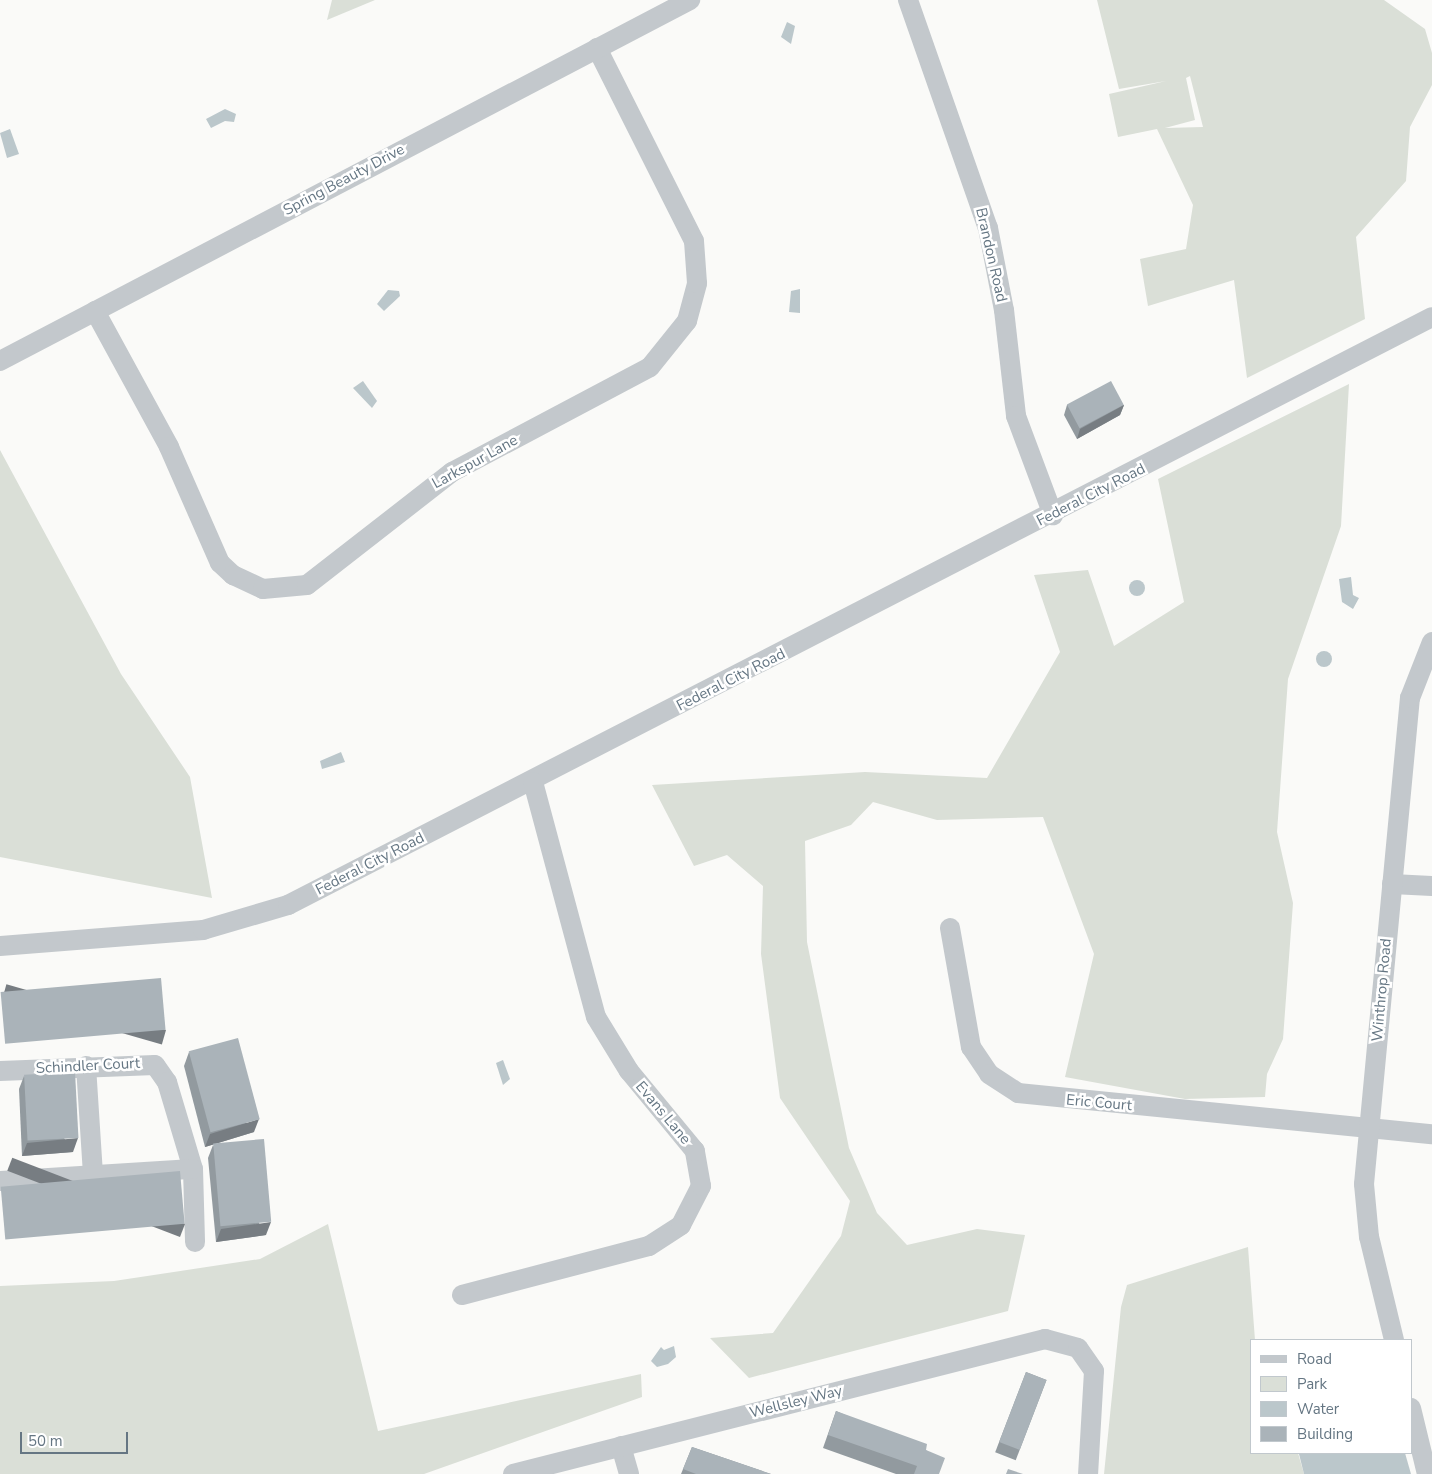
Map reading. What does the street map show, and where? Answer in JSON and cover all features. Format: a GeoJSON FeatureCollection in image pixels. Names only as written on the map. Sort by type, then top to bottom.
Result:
{"type":"FeatureCollection","features":[{"type":"Feature","properties":{"kind":"street","name":"Spring Beauty Drive"},"geometry":{"type":"LineString","coordinates":[[0,361],[690,0]]}},
{"type":"Feature","properties":{"kind":"street","name":"Brandon Road"},"geometry":{"type":"LineString","coordinates":[[908,0],[988,228],[1004,310],[1016,416],[1052,515]]}},
{"type":"Feature","properties":{"kind":"street","name":"Larkspur Lane"},"geometry":{"type":"LineString","coordinates":[[95,311],[169,447],[220,563],[233,575],[263,589],[307,585],[452,472],[650,367],[686,321],[697,283],[694,241],[597,48]]}},
{"type":"Feature","properties":{"kind":"street","name":"Federal City Road"},"geometry":{"type":"LineString","coordinates":[[0,946],[203,930],[262,915],[533,782],[1432,317]]}},
{"type":"Feature","properties":{"kind":"street","name":"Winthrop Road"},"geometry":{"type":"LineString","coordinates":[[1394,1339],[1366,1214],[1369,1128],[1410,698],[1415,675],[1432,642]]}},
{"type":"Feature","properties":{"kind":"street","name":"Evans Lane"},"geometry":{"type":"LineString","coordinates":[[462,1295],[649,1246],[681,1225],[701,1186],[695,1151],[629,1071],[596,1017],[533,782]]}},
{"type":"Feature","properties":{"kind":"street"},"geometry":{"type":"LineString","coordinates":[[1392,884],[1432,886]]}},
{"type":"Feature","properties":{"kind":"street","name":"Eric Court"},"geometry":{"type":"LineString","coordinates":[[950,928],[972,1047],[989,1074],[1018,1093],[1432,1134]]}},
{"type":"Feature","properties":{"kind":"street","name":"Schindler Court"},"geometry":{"type":"LineString","coordinates":[[0,1071],[86,1066],[155,1065],[167,1082],[193,1169],[195,1242]]}},
{"type":"Feature","properties":{"kind":"street"},"geometry":{"type":"LineString","coordinates":[[86,1066],[93,1175]]}},
{"type":"Feature","properties":{"kind":"street"},"geometry":{"type":"LineString","coordinates":[[0,1181],[193,1169]]}},
{"type":"Feature","properties":{"kind":"street","name":"Wellsley Way"},"geometry":{"type":"LineString","coordinates":[[513,1474],[1045,1339],[1078,1348],[1088,1358],[1095,1384],[1088,1474]]}},
{"type":"Feature","properties":{"kind":"street"},"geometry":{"type":"LineString","coordinates":[[1412,1412],[1427,1474]]}},
{"type":"Feature","properties":{"kind":"street"},"geometry":{"type":"LineString","coordinates":[[621,1446],[629,1474]]}},
{"type":"Feature","properties":{"kind":"green space"},"geometry":{"type":"Polygon","coordinates":[[[332,0],[375,0],[327,20],[332,0]]]}},
{"type":"Feature","properties":{"kind":"green space"},"geometry":{"type":"Polygon","coordinates":[[[1097,0],[1384,0],[1425,29],[1432,53],[1432,85],[1410,127],[1406,181],[1356,237],[1365,319],[1247,378],[1234,280],[1148,306],[1140,259],[1186,249],[1193,205],[1157,129],[1118,137],[1109,94],[1166,81],[1119,89],[1097,0]],[[1190,76],[1186,78],[1195,120],[1165,128],[1203,127],[1190,76]]]}},
{"type":"Feature","properties":{"kind":"green space"},"geometry":{"type":"Polygon","coordinates":[[[1349,384],[1341,526],[1288,679],[1277,832],[1293,903],[1283,1039],[1267,1074],[1265,1097],[1185,1099],[1065,1077],[1094,954],[1043,817],[937,820],[873,802],[851,825],[805,841],[807,942],[849,1148],[877,1213],[907,1245],[977,1229],[1025,1235],[1008,1311],[749,1378],[710,1338],[773,1333],[841,1236],[850,1201],[780,1098],[761,954],[763,886],[727,855],[694,866],[652,785],[865,772],[987,778],[1060,652],[1034,575],[1088,570],[1114,646],[1184,602],[1158,479],[1349,384]]]}},
{"type":"Feature","properties":{"kind":"green space"},"geometry":{"type":"Polygon","coordinates":[[[0,450],[121,674],[190,777],[212,898],[0,857],[0,450]]]}},
{"type":"Feature","properties":{"kind":"green space"},"geometry":{"type":"Polygon","coordinates":[[[328,1224],[378,1431],[641,1374],[642,1397],[424,1474],[0,1474],[0,1286],[114,1281],[260,1259],[328,1224]]]}},
{"type":"Feature","properties":{"kind":"green space"},"geometry":{"type":"Polygon","coordinates":[[[1248,1247],[1255,1339],[1250,1339],[1250,1454],[1298,1454],[1304,1474],[1104,1474],[1121,1307],[1127,1285],[1248,1247]]]}},
{"type":"Feature","properties":{"kind":"water"},"geometry":{"type":"Polygon","coordinates":[[[787,22],[795,26],[791,44],[781,37],[787,22]]]}},
{"type":"Feature","properties":{"kind":"water"},"geometry":{"type":"Polygon","coordinates":[[[225,109],[236,114],[234,122],[225,121],[211,128],[206,119],[225,109]]]}},
{"type":"Feature","properties":{"kind":"water"},"geometry":{"type":"Polygon","coordinates":[[[10,129],[19,154],[7,158],[0,133],[10,129]]]}},
{"type":"Feature","properties":{"kind":"water"},"geometry":{"type":"Polygon","coordinates":[[[800,289],[800,313],[789,312],[791,291],[800,289]]]}},
{"type":"Feature","properties":{"kind":"water"},"geometry":{"type":"Polygon","coordinates":[[[388,290],[399,291],[400,296],[384,311],[377,304],[388,290]]]}},
{"type":"Feature","properties":{"kind":"water"},"geometry":{"type":"Polygon","coordinates":[[[363,381],[377,401],[372,408],[353,388],[363,381]]]}},
{"type":"Feature","properties":{"kind":"water"},"geometry":{"type":"Polygon","coordinates":[[[1351,577],[1353,595],[1359,598],[1353,609],[1342,602],[1339,579],[1351,577]]]}},
{"type":"Feature","properties":{"kind":"water"},"geometry":{"type":"Polygon","coordinates":[[[1134,580],[1140,580],[1145,585],[1143,594],[1134,596],[1129,591],[1129,585],[1134,580]]]}},
{"type":"Feature","properties":{"kind":"water"},"geometry":{"type":"Polygon","coordinates":[[[1324,651],[1332,659],[1324,667],[1316,659],[1324,651]]]}},
{"type":"Feature","properties":{"kind":"water"},"geometry":{"type":"Polygon","coordinates":[[[341,752],[345,762],[322,769],[320,761],[341,752]]]}},
{"type":"Feature","properties":{"kind":"water"},"geometry":{"type":"Polygon","coordinates":[[[503,1060],[510,1079],[503,1085],[496,1063],[503,1060]]]}},
{"type":"Feature","properties":{"kind":"water"},"geometry":{"type":"Polygon","coordinates":[[[674,1346],[676,1357],[668,1364],[657,1367],[651,1361],[661,1347],[664,1350],[674,1346]]]}},
{"type":"Feature","properties":{"kind":"water"},"geometry":{"type":"Polygon","coordinates":[[[1299,1454],[1405,1454],[1411,1474],[1304,1474],[1299,1454]]]}},
{"type":"Feature","properties":{"kind":"building"},"geometry":{"type":"Polygon","coordinates":[[[1111,381],[1124,405],[1080,428],[1067,404],[1111,381]]]}},
{"type":"Feature","properties":{"kind":"building"},"geometry":{"type":"Polygon","coordinates":[[[161,978],[166,1030],[5,1044],[1,992],[161,978]]]}},
{"type":"Feature","properties":{"kind":"building"},"geometry":{"type":"Polygon","coordinates":[[[238,1038],[260,1119],[210,1132],[189,1051],[238,1038]]]}},
{"type":"Feature","properties":{"kind":"building"},"geometry":{"type":"Polygon","coordinates":[[[75,1072],[78,1138],[28,1141],[24,1075],[75,1072]]]}},
{"type":"Feature","properties":{"kind":"building"},"geometry":{"type":"Polygon","coordinates":[[[264,1139],[271,1222],[220,1226],[213,1143],[264,1139]]]}},
{"type":"Feature","properties":{"kind":"building"},"geometry":{"type":"Polygon","coordinates":[[[180,1171],[185,1224],[5,1239],[1,1187],[180,1171]]]}},
{"type":"Feature","properties":{"kind":"building"},"geometry":{"type":"Polygon","coordinates":[[[1026,1372],[1047,1380],[1020,1450],[999,1442],[1026,1372]]]}},
{"type":"Feature","properties":{"kind":"building"},"geometry":{"type":"Polygon","coordinates":[[[836,1411],[927,1444],[926,1450],[945,1458],[939,1474],[914,1474],[917,1466],[828,1435],[836,1411]]]}},
{"type":"Feature","properties":{"kind":"building"},"geometry":{"type":"Polygon","coordinates":[[[692,1447],[771,1474],[696,1474],[683,1469],[692,1447]]]}},
{"type":"Feature","properties":{"kind":"building"},"geometry":{"type":"Polygon","coordinates":[[[1008,1469],[1023,1474],[1006,1474],[1008,1469]]]}}]}
